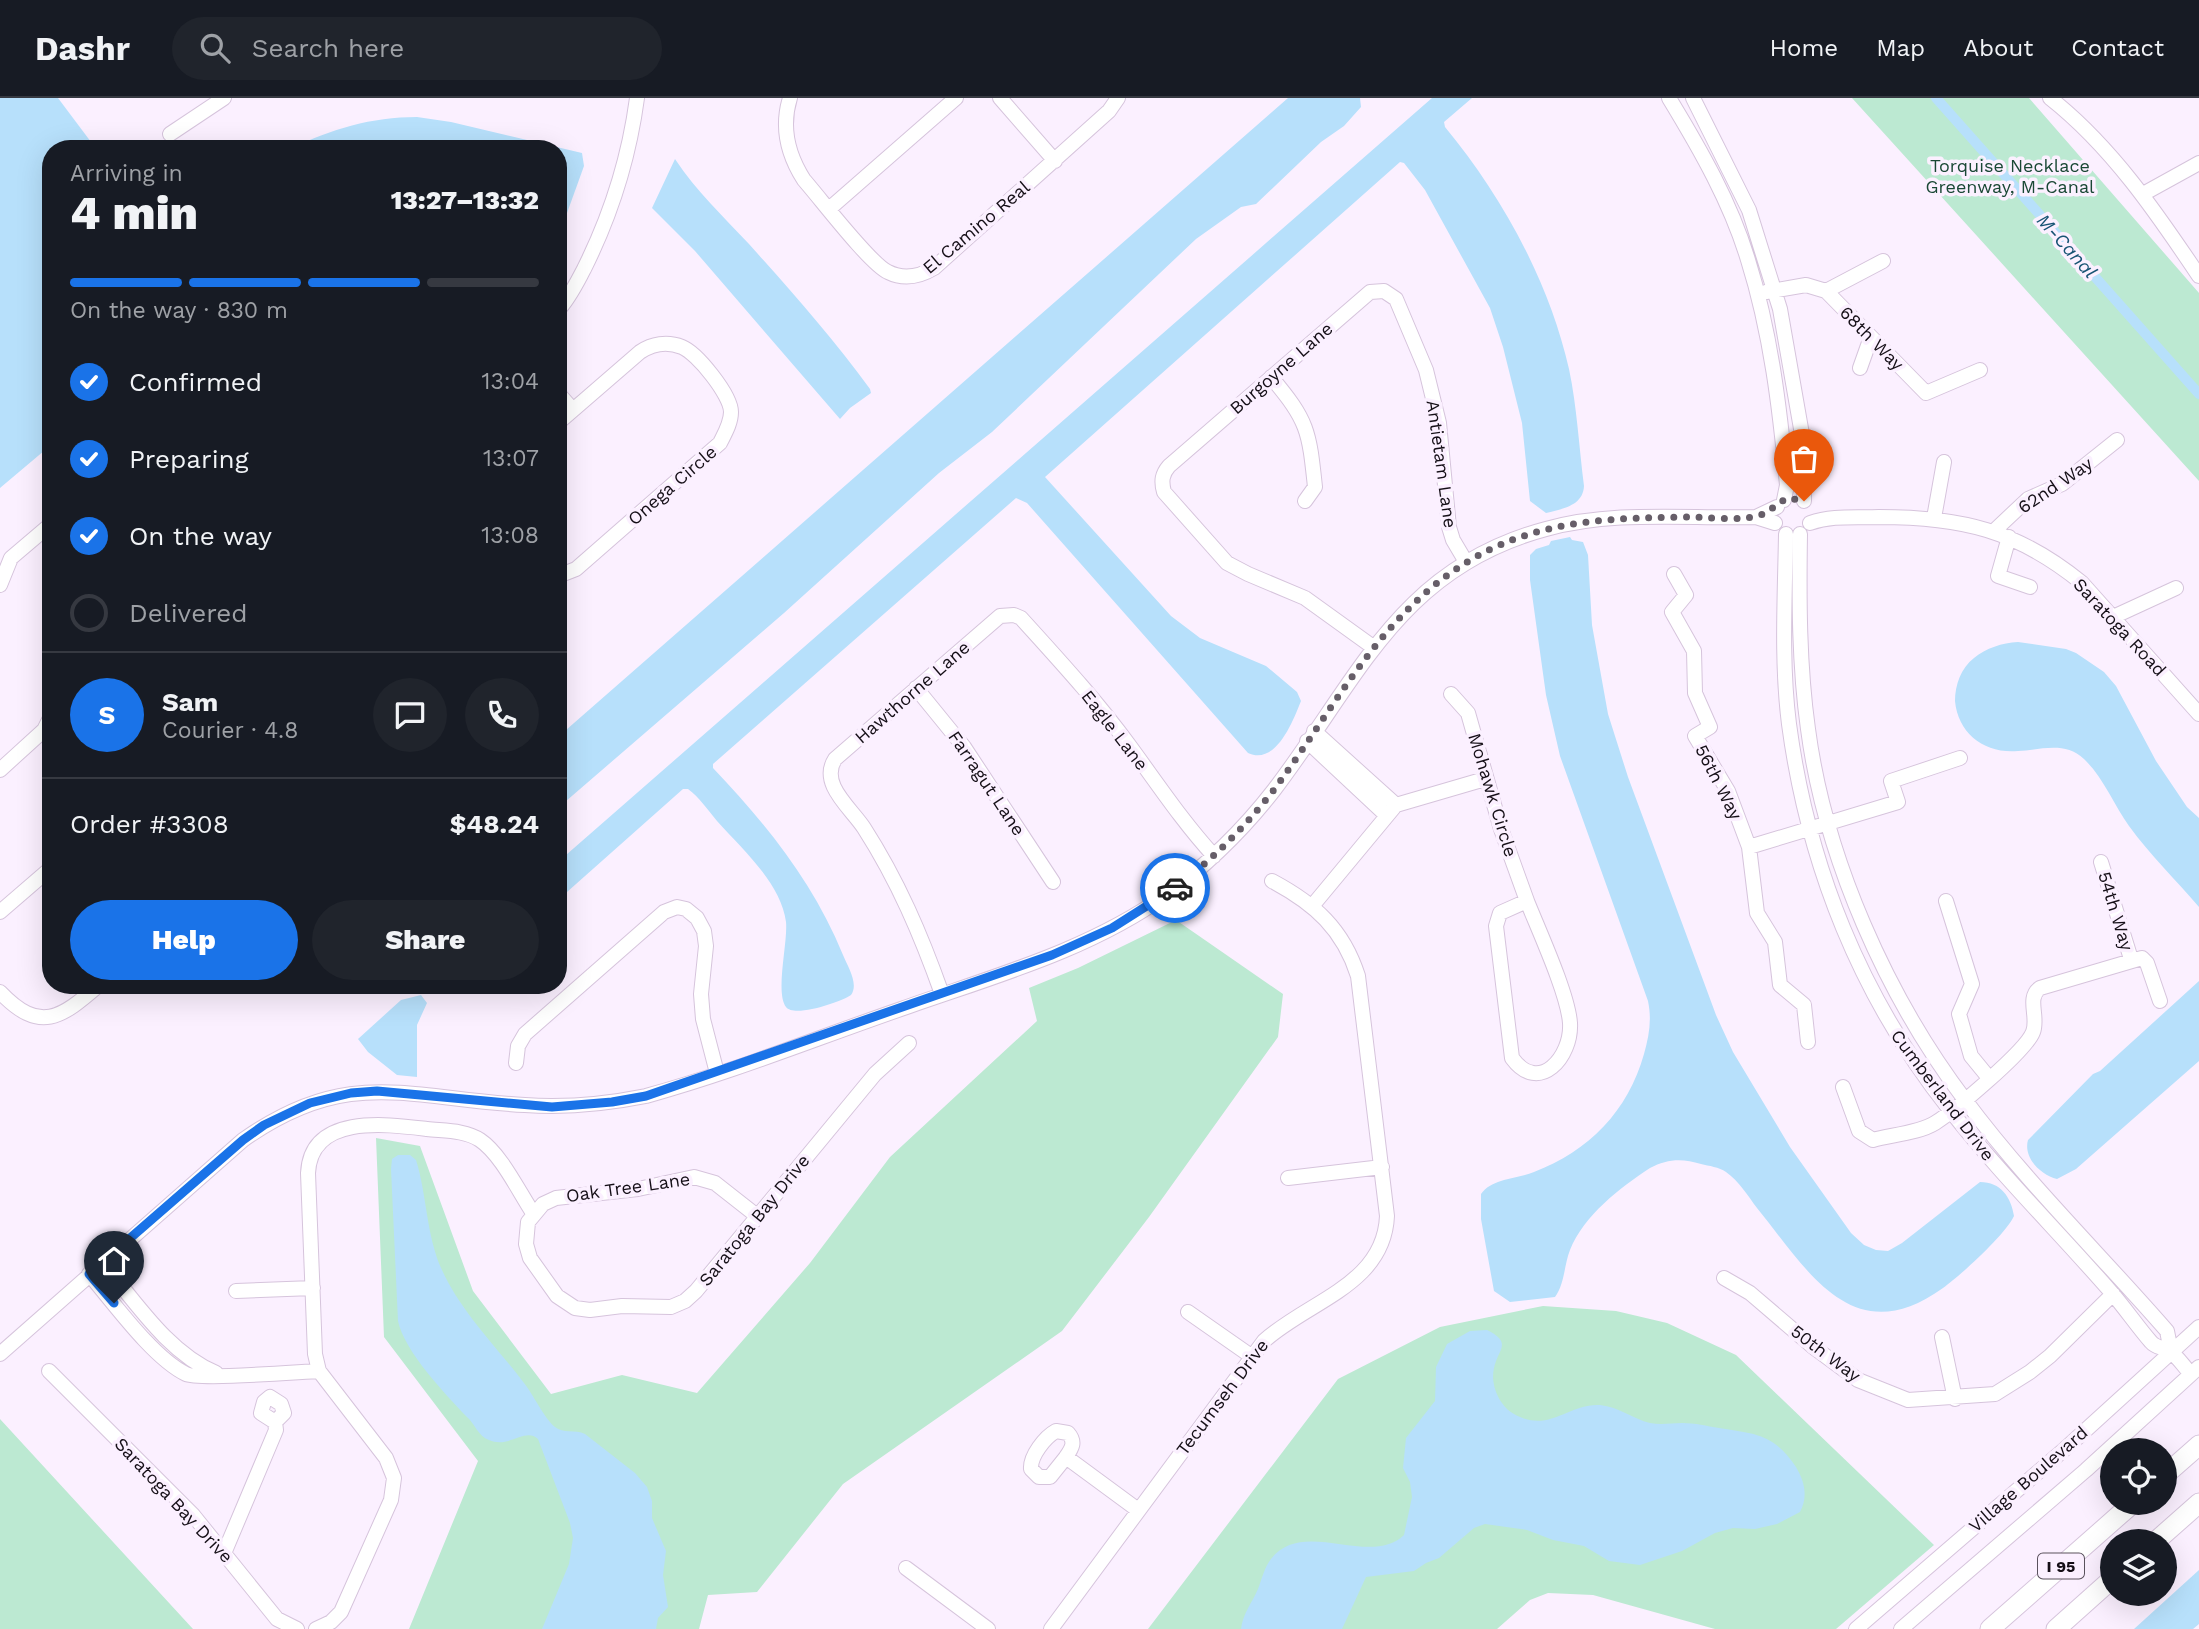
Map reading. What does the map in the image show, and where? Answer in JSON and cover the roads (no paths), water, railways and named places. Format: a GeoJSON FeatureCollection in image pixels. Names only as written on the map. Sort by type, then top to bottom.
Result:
{"type":"FeatureCollection","features":[{"type":"Feature","properties":{"kind":"highway"},"geometry":{"type":"LineString","coordinates":[[2177,1464],[2199,1445]]}},
{"type":"Feature","properties":{"kind":"highway"},"geometry":{"type":"LineString","coordinates":[[2170,1529],[2199,1503]]}},
{"type":"Feature","properties":{"kind":"highway","name":"I 95"},"geometry":{"type":"LineString","coordinates":[[1990,1629],[2119,1515]]}},
{"type":"Feature","properties":{"kind":"highway","name":"I 95"},"geometry":{"type":"LineString","coordinates":[[2056,1629],[2100,1590]]}},
{"type":"Feature","properties":{"kind":"street"},"geometry":{"type":"LineString","coordinates":[[170,134],[224,98]]}},
{"type":"Feature","properties":{"kind":"street"},"geometry":{"type":"LineString","coordinates":[[567,296],[608,216],[628,152],[637,98]]}},
{"type":"Feature","properties":{"kind":"street","name":"El Camino Real"},"geometry":{"type":"LineString","coordinates":[[790,98],[786,126],[790,155],[804,180],[885,271],[910,277],[922,275],[1055,161],[1109,111],[1118,98]]}},
{"type":"Feature","properties":{"kind":"street"},"geometry":{"type":"LineString","coordinates":[[829,209],[956,98]]}},
{"type":"Feature","properties":{"kind":"street"},"geometry":{"type":"LineString","coordinates":[[1000,98],[1055,161]]}},
{"type":"Feature","properties":{"kind":"street"},"geometry":{"type":"LineString","coordinates":[[1669,98],[1699,148],[1717,185],[1748,257],[1758,293],[1782,426],[1787,485],[1775,523]]}},
{"type":"Feature","properties":{"kind":"street","name":"Cumberland Drive"},"geometry":{"type":"LineString","coordinates":[[1693,98],[1749,209],[1785,332],[1803,440],[1807,504],[1799,530],[1786,691],[1801,793],[1819,866],[1850,948],[1890,1024],[1957,1106],[2026,1200],[2113,1294],[2154,1345],[2171,1351],[2195,1371]]}},
{"type":"Feature","properties":{"kind":"street"},"geometry":{"type":"LineString","coordinates":[[2050,98],[2077,122],[2143,194],[2199,276]]}},
{"type":"Feature","properties":{"kind":"street"},"geometry":{"type":"LineString","coordinates":[[2143,194],[2199,163]]}},
{"type":"Feature","properties":{"kind":"street"},"geometry":{"type":"LineString","coordinates":[[1826,291],[1883,261]]}},
{"type":"Feature","properties":{"kind":"street","name":"68th Way"},"geometry":{"type":"LineString","coordinates":[[1758,293],[1806,285],[1826,291],[1926,393],[1980,370]]}},
{"type":"Feature","properties":{"kind":"street","name":"Burgoyne Lane"},"geometry":{"type":"LineString","coordinates":[[1373,647],[1305,598],[1248,574],[1216,552],[1164,492],[1162,478],[1165,471],[1183,454],[1363,296],[1377,290],[1384,291]]}},
{"type":"Feature","properties":{"kind":"street","name":"Antietam Lane"},"geometry":{"type":"LineString","coordinates":[[1384,291],[1399,305],[1426,370],[1439,423],[1449,527],[1466,562]]}},
{"type":"Feature","properties":{"kind":"street"},"geometry":{"type":"LineString","coordinates":[[1860,368],[1871,337]]}},
{"type":"Feature","properties":{"kind":"street","name":"Onega Circle"},"geometry":{"type":"LineString","coordinates":[[567,414],[640,352],[650,345],[659,344],[681,347],[693,355],[727,394],[731,411],[729,426],[720,443],[576,569],[567,572]]}},
{"type":"Feature","properties":{"kind":"street"},"geometry":{"type":"LineString","coordinates":[[1271,377],[1301,414],[1307,428],[1315,487],[1305,501]]}},
{"type":"Feature","properties":{"kind":"street","name":"62nd Way"},"geometry":{"type":"LineString","coordinates":[[1994,531],[2028,499],[2062,484],[2117,440]]}},
{"type":"Feature","properties":{"kind":"street"},"geometry":{"type":"LineString","coordinates":[[1934,519],[1944,463]]}},
{"type":"Feature","properties":{"kind":"street"},"geometry":{"type":"LineString","coordinates":[[1756,517],[1794,498],[1807,504]]}},
{"type":"Feature","properties":{"kind":"street","name":"Saratoga Road"},"geometry":{"type":"LineString","coordinates":[[1807,504],[1828,517]]}},
{"type":"Feature","properties":{"kind":"street"},"geometry":{"type":"LineString","coordinates":[[0,1354],[243,1140],[286,1113],[326,1098],[351,1093],[402,1091],[521,1105],[582,1105],[646,1096],[942,995],[1052,955],[1112,928],[1163,897],[1214,856],[1255,813],[1373,647],[1419,597],[1466,562],[1520,537],[1576,522],[1623,518],[1756,517],[1799,530]]}},
{"type":"Feature","properties":{"kind":"street","name":"Saratoga Road"},"geometry":{"type":"LineString","coordinates":[[1799,530],[1828,517],[1934,519],[1994,531],[2009,537],[2061,566],[2082,583],[2199,714]]}},
{"type":"Feature","properties":{"kind":"street","name":"Cumberland Drive"},"geometry":{"type":"LineString","coordinates":[[1799,530],[1802,662],[1808,730],[1826,823],[1850,891],[1899,997],[1957,1106],[2167,1331],[2171,1351]]}},
{"type":"Feature","properties":{"kind":"street"},"geometry":{"type":"LineString","coordinates":[[0,585],[11,558],[42,532]]}},
{"type":"Feature","properties":{"kind":"street"},"geometry":{"type":"LineString","coordinates":[[2009,537],[1998,576],[2030,587]]}},
{"type":"Feature","properties":{"kind":"street","name":"56th Way"},"geometry":{"type":"LineString","coordinates":[[1674,574],[1686,594],[1672,612],[1694,651],[1695,693],[1710,727],[1695,736],[1728,791],[1749,846]]}},
{"type":"Feature","properties":{"kind":"street"},"geometry":{"type":"LineString","coordinates":[[2113,617],[2176,588]]}},
{"type":"Feature","properties":{"kind":"street","name":"Hawthorne Lane"},"geometry":{"type":"LineString","coordinates":[[942,995],[914,917],[882,856],[830,779],[831,765],[994,620],[1007,614]]}},
{"type":"Feature","properties":{"kind":"street","name":"Eagle Lane"},"geometry":{"type":"LineString","coordinates":[[1007,614],[1021,618],[1088,693],[1173,809],[1214,856]]}},
{"type":"Feature","properties":{"kind":"street","name":"Farragut Lane"},"geometry":{"type":"LineString","coordinates":[[916,688],[964,747],[1053,882]]}},
{"type":"Feature","properties":{"kind":"street","name":"Mohawk Circle"},"geometry":{"type":"LineString","coordinates":[[1451,694],[1468,713],[1485,779],[1567,1006],[1570,1027],[1566,1047],[1559,1060],[1548,1070],[1534,1074],[1520,1069],[1512,1058],[1496,926],[1500,913],[1527,901]]}},
{"type":"Feature","properties":{"kind":"street"},"geometry":{"type":"LineString","coordinates":[[0,770],[42,732]]}},
{"type":"Feature","properties":{"kind":"street"},"geometry":{"type":"LineString","coordinates":[[1310,736],[1391,810]]}},
{"type":"Feature","properties":{"kind":"street"},"geometry":{"type":"LineString","coordinates":[[1808,1042],[1804,1005],[1780,985],[1775,942],[1757,913],[1749,846],[1898,802],[1891,781],[1960,758]]}},
{"type":"Feature","properties":{"kind":"street"},"geometry":{"type":"LineString","coordinates":[[1312,905],[1391,810],[1485,779]]}},
{"type":"Feature","properties":{"kind":"street","name":"54th Way"},"geometry":{"type":"LineString","coordinates":[[2101,862],[2132,959]]}},
{"type":"Feature","properties":{"kind":"street"},"geometry":{"type":"LineString","coordinates":[[0,912],[42,877]]}},
{"type":"Feature","properties":{"kind":"street","name":"Tecumseh Drive"},"geometry":{"type":"LineString","coordinates":[[1051,1629],[1251,1356],[1279,1327],[1355,1280],[1373,1263],[1381,1249],[1387,1224],[1358,976],[1336,929],[1312,905],[1272,881]]}},
{"type":"Feature","properties":{"kind":"street"},"geometry":{"type":"LineString","coordinates":[[1946,901],[1972,984],[1959,1014],[1971,1056],[1989,1078]]}},
{"type":"Feature","properties":{"kind":"street"},"geometry":{"type":"LineString","coordinates":[[516,1063],[518,1046],[525,1034],[664,912],[677,907],[692,912],[704,931],[706,946],[701,994],[703,1019],[718,1073]]}},
{"type":"Feature","properties":{"kind":"street","name":"54th Way"},"geometry":{"type":"LineString","coordinates":[[1843,1087],[1859,1131],[1873,1140],[1934,1124],[2030,1040],[2036,1019],[2032,998],[2034,992],[2141,958],[2147,962],[2160,1001]]}},
{"type":"Feature","properties":{"kind":"street"},"geometry":{"type":"LineString","coordinates":[[0,992],[19,1010],[47,1018],[66,1013],[88,994]]}},
{"type":"Feature","properties":{"kind":"street","name":"Saratoga Bay Drive"},"geometry":{"type":"LineString","coordinates":[[533,1213],[525,1237],[530,1258],[562,1301],[575,1308],[590,1310],[622,1306],[663,1307],[685,1301],[696,1292],[875,1074],[909,1044]]}},
{"type":"Feature","properties":{"kind":"street"},"geometry":{"type":"LineString","coordinates":[[316,1629],[331,1622],[345,1606],[391,1500],[394,1486],[392,1471],[386,1458],[319,1371],[315,1354],[309,1166],[317,1146],[334,1132],[381,1125],[470,1135],[492,1151],[533,1213]]}},
{"type":"Feature","properties":{"kind":"street"},"geometry":{"type":"LineString","coordinates":[[1288,1178],[1382,1167]]}},
{"type":"Feature","properties":{"kind":"street","name":"Oak Tree Lane"},"geometry":{"type":"LineString","coordinates":[[533,1213],[542,1204],[556,1198],[638,1189],[694,1177],[715,1182],[757,1216]]}},
{"type":"Feature","properties":{"kind":"street"},"geometry":{"type":"LineString","coordinates":[[102,1262],[163,1334],[202,1367],[220,1375]]}},
{"type":"Feature","properties":{"kind":"street"},"geometry":{"type":"LineString","coordinates":[[89,1274],[149,1345],[187,1375],[319,1371]]}},
{"type":"Feature","properties":{"kind":"street","name":"50th Way"},"geometry":{"type":"LineString","coordinates":[[1724,1278],[1750,1293],[1812,1346],[1858,1380],[1908,1400],[1955,1399],[1995,1394],[2030,1372],[2113,1294]]}},
{"type":"Feature","properties":{"kind":"street"},"geometry":{"type":"LineString","coordinates":[[236,1291],[313,1289]]}},
{"type":"Feature","properties":{"kind":"street"},"geometry":{"type":"LineString","coordinates":[[1188,1312],[1251,1356]]}},
{"type":"Feature","properties":{"kind":"street","name":"Village Boulevard"},"geometry":{"type":"LineString","coordinates":[[1856,1629],[2066,1448],[2199,1327]]}},
{"type":"Feature","properties":{"kind":"street"},"geometry":{"type":"LineString","coordinates":[[1942,1337],[1955,1399]]}},
{"type":"Feature","properties":{"kind":"street","name":"Saratoga Bay Drive"},"geometry":{"type":"LineString","coordinates":[[49,1371],[86,1411],[159,1478],[225,1551],[277,1619],[296,1629]]}},
{"type":"Feature","properties":{"kind":"street","name":"Village Boulevard"},"geometry":{"type":"LineString","coordinates":[[1901,1629],[2086,1470],[2195,1371]]}},
{"type":"Feature","properties":{"kind":"street"},"geometry":{"type":"LineString","coordinates":[[225,1551],[276,1430],[275,1422]]}},
{"type":"Feature","properties":{"kind":"street"},"geometry":{"type":"LineString","coordinates":[[1066,1457],[1138,1510]]}},
{"type":"Feature","properties":{"kind":"street"},"geometry":{"type":"LineString","coordinates":[[906,1568],[988,1629]]}},
{"type":"Feature","properties":{"kind":"water"},"geometry":{"type":"Polygon","coordinates":[[[0,98],[58,98],[90,140],[42,140],[42,453],[0,488],[0,98]]]}},
{"type":"Feature","properties":{"kind":"water"},"geometry":{"type":"Polygon","coordinates":[[[1288,98],[1360,98],[1361,107],[1344,126],[1321,142],[1256,204],[1241,207],[1196,239],[992,432],[939,473],[784,613],[567,800],[567,729],[1288,98]]]}},
{"type":"Feature","properties":{"kind":"water"},"geometry":{"type":"Polygon","coordinates":[[[1432,98],[1472,98],[1444,122],[1445,127],[1504,211],[1536,272],[1549,304],[1569,369],[1574,398],[1584,486],[1583,493],[1576,502],[1546,513],[1530,501],[1522,423],[1490,308],[1425,190],[1404,163],[1400,162],[1045,477],[1171,616],[1200,638],[1266,666],[1297,692],[1301,701],[1288,730],[1275,748],[1258,755],[1248,753],[1027,503],[1016,498],[713,764],[713,768],[770,833],[818,903],[852,975],[854,986],[851,995],[807,1010],[791,1010],[786,1007],[782,991],[786,922],[777,894],[759,867],[688,789],[683,789],[567,892],[567,854],[1432,98]]]}},
{"type":"Feature","properties":{"kind":"water"},"geometry":{"type":"Polygon","coordinates":[[[417,117],[451,122],[527,140],[311,140],[352,126],[417,117]]]}},
{"type":"Feature","properties":{"kind":"water"},"geometry":{"type":"Polygon","coordinates":[[[567,149],[582,153],[584,166],[567,213],[567,149]]]}},
{"type":"Feature","properties":{"kind":"water"},"geometry":{"type":"Polygon","coordinates":[[[675,159],[701,193],[811,315],[870,389],[871,393],[840,419],[695,251],[652,208],[675,159]]]}},
{"type":"Feature","properties":{"kind":"water"},"geometry":{"type":"Polygon","coordinates":[[[1570,537],[1583,542],[1588,555],[1592,625],[1608,714],[1628,777],[1716,1015],[1733,1052],[1790,1147],[1851,1233],[1864,1245],[1876,1250],[1888,1251],[1902,1243],[1980,1182],[1999,1188],[2010,1203],[2014,1216],[1992,1244],[1943,1288],[1911,1306],[1883,1312],[1858,1308],[1835,1296],[1795,1256],[1731,1176],[1717,1168],[1681,1160],[1650,1168],[1627,1184],[1594,1214],[1576,1237],[1555,1297],[1510,1302],[1494,1291],[1481,1219],[1481,1194],[1498,1182],[1554,1163],[1572,1153],[1604,1126],[1628,1094],[1637,1075],[1649,1028],[1648,1001],[1560,756],[1546,695],[1530,580],[1530,555],[1536,549],[1549,545],[1551,541],[1570,537]]]}},
{"type":"Feature","properties":{"kind":"water"},"geometry":{"type":"Polygon","coordinates":[[[2018,642],[2076,653],[2104,672],[2116,686],[2156,761],[2187,807],[2199,818],[2199,907],[2137,837],[2097,774],[2077,753],[2061,748],[2018,751],[1995,749],[1975,740],[1961,723],[1955,701],[1956,689],[1969,662],[1984,651],[2018,642]]]}},
{"type":"Feature","properties":{"kind":"water"},"geometry":{"type":"Polygon","coordinates":[[[2199,981],[2199,1061],[2076,1169],[2057,1179],[2039,1170],[2028,1153],[2028,1140],[2093,1074],[2100,1071],[2199,981]]]}},
{"type":"Feature","properties":{"kind":"water"},"geometry":{"type":"Polygon","coordinates":[[[421,995],[427,1003],[417,1025],[417,1077],[397,1075],[368,1052],[358,1039],[401,1000],[421,995]]]}},
{"type":"Feature","properties":{"kind":"water"},"geometry":{"type":"Polygon","coordinates":[[[398,1155],[410,1155],[416,1160],[437,1257],[450,1285],[547,1418],[562,1430],[585,1434],[635,1473],[647,1487],[652,1501],[652,1518],[666,1551],[663,1575],[668,1607],[658,1618],[656,1629],[542,1629],[569,1564],[573,1538],[570,1523],[538,1439],[528,1435],[496,1442],[482,1436],[408,1346],[398,1321],[391,1169],[392,1159],[398,1155]]]}},
{"type":"Feature","properties":{"kind":"water"},"geometry":{"type":"Polygon","coordinates":[[[1487,1330],[1502,1343],[1493,1374],[1495,1387],[1504,1406],[1514,1414],[1538,1421],[1578,1408],[1600,1405],[1650,1423],[1696,1424],[1762,1437],[1779,1447],[1796,1467],[1805,1495],[1800,1512],[1777,1524],[1755,1529],[1733,1528],[1715,1533],[1682,1551],[1640,1565],[1609,1561],[1584,1546],[1553,1540],[1527,1530],[1485,1524],[1474,1528],[1439,1558],[1414,1571],[1366,1577],[1342,1629],[1241,1629],[1267,1566],[1285,1547],[1301,1542],[1318,1542],[1373,1547],[1390,1544],[1404,1535],[1412,1497],[1410,1482],[1403,1468],[1406,1438],[1435,1401],[1436,1367],[1447,1344],[1470,1331],[1487,1330]]]}},
{"type":"Feature","properties":{"kind":"water"},"geometry":{"type":"Polygon","coordinates":[[[2199,1570],[2199,1624],[2193,1629],[2134,1629],[2159,1606],[2177,1606],[2177,1590],[2199,1570]]]}},
{"type":"Feature","properties":{"kind":"waterway","name":"M-Canal"},"geometry":{"type":"LineString","coordinates":[[1936,98],[2199,394]]}},
{"type":"Feature","properties":{"kind":"park label","name":"Torquise Necklace Greenway, M-Canal"},"geometry":{"type":"Point","coordinates":[2010,175]}}]}
